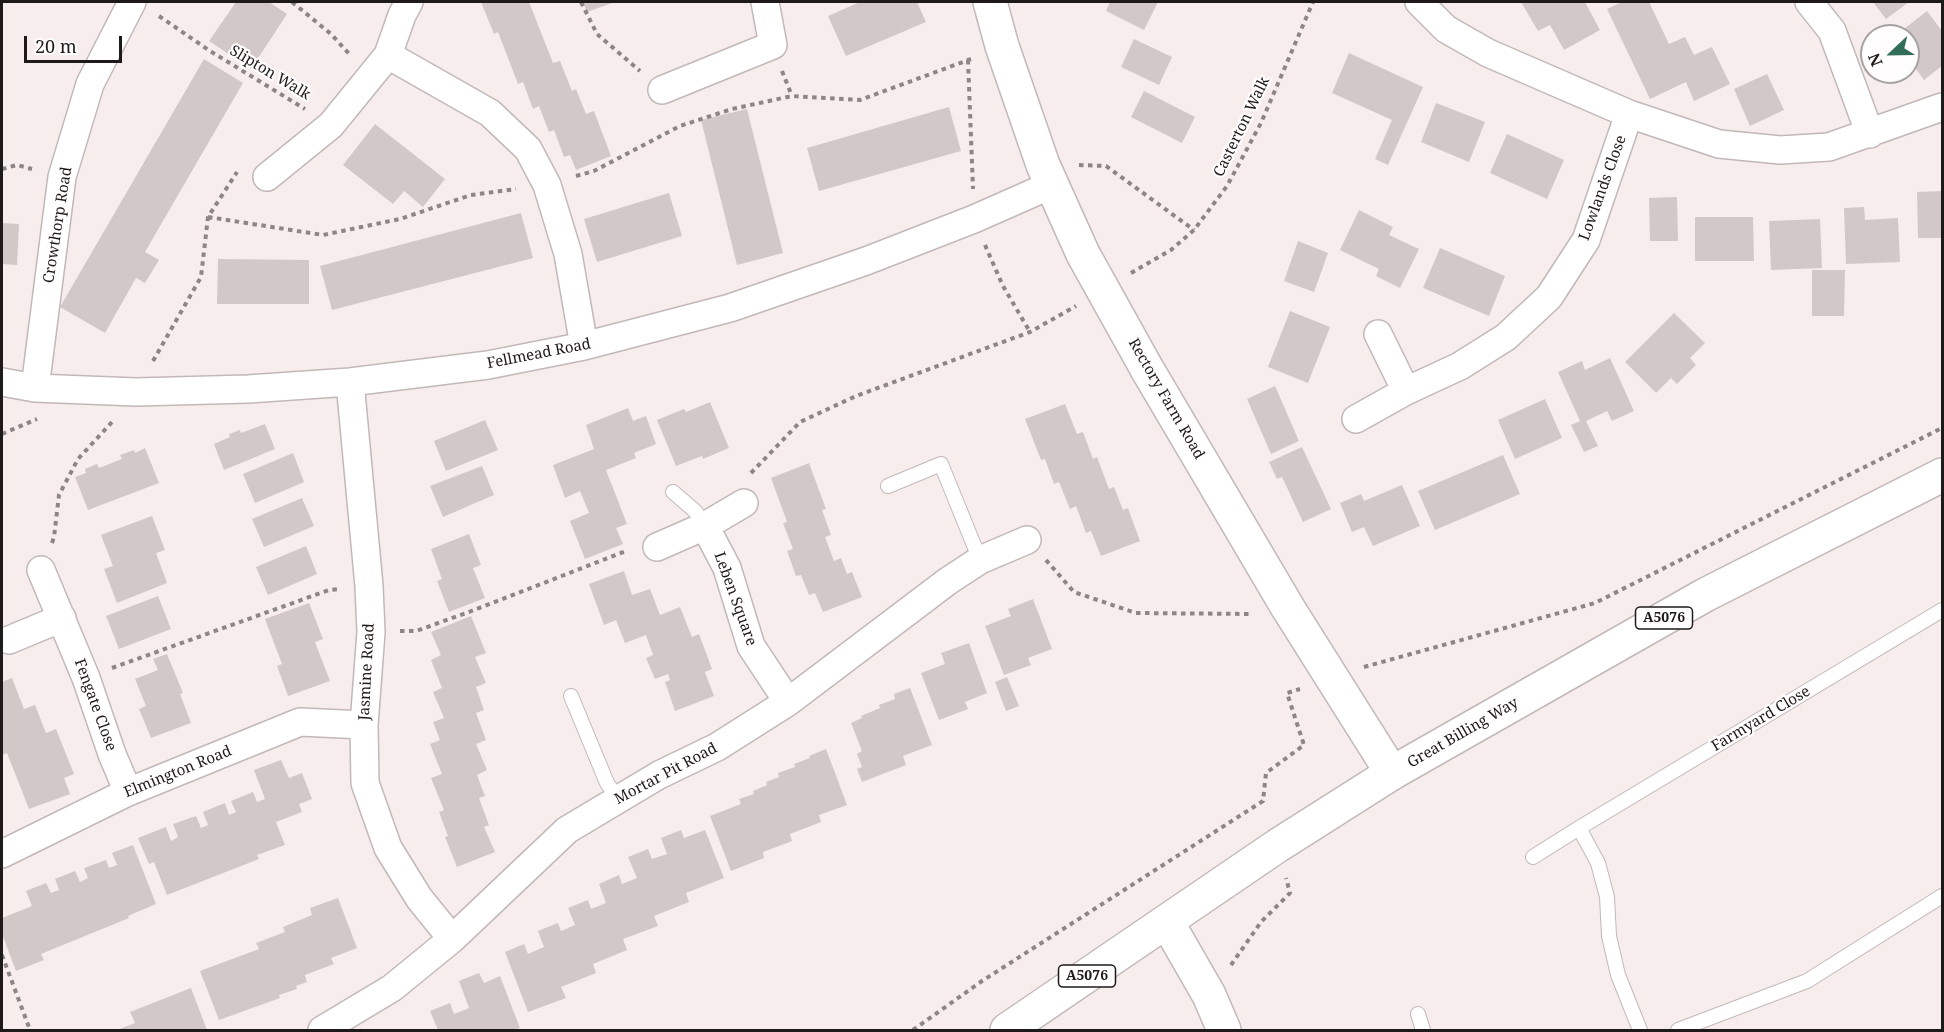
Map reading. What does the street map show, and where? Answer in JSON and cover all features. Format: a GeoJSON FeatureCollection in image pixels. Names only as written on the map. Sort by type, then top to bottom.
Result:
{"type":"FeatureCollection","features":[{"type":"Feature","properties":{"kind":"main road","name":"Rectory Farm Road"},"geometry":{"type":"LineString","coordinates":[[990,2],[1002,46],[1047,175],[1083,254],[1147,369],[1288,608],[1392,773]]}},
{"type":"Feature","properties":{"kind":"main road","name":"Great Billing Way"},"geometry":{"type":"LineString","coordinates":[[1007,1030],[1277,846],[1392,773],[1705,595],[1942,475]]}},
{"type":"Feature","properties":{"kind":"main road"},"geometry":{"type":"LineString","coordinates":[[1167,922],[1209,995],[1224,1030]]}},
{"type":"Feature","properties":{"kind":"street"},"geometry":{"type":"LineString","coordinates":[[267,177],[331,125],[388,55],[409,2]]}},
{"type":"Feature","properties":{"kind":"street"},"geometry":{"type":"LineString","coordinates":[[662,90],[773,45],[765,2]]}},
{"type":"Feature","properties":{"kind":"street"},"geometry":{"type":"LineString","coordinates":[[1419,2],[1446,29],[1488,53],[1629,114],[1719,144],[1780,150],[1829,147],[1942,106]]}},
{"type":"Feature","properties":{"kind":"street"},"geometry":{"type":"LineString","coordinates":[[1809,2],[1832,31],[1870,134]]}},
{"type":"Feature","properties":{"kind":"street","name":"Crowthorp Road"},"geometry":{"type":"LineString","coordinates":[[35,388],[62,177],[90,84],[144,8]]}},
{"type":"Feature","properties":{"kind":"street"},"geometry":{"type":"LineString","coordinates":[[388,55],[490,113],[528,149],[547,185],[568,254],[584,346]]}},
{"type":"Feature","properties":{"kind":"street","name":"Lowlands Close"},"geometry":{"type":"LineString","coordinates":[[1356,419],[1406,391],[1460,366],[1506,337],[1549,297],[1586,240],[1629,114]]}},
{"type":"Feature","properties":{"kind":"street","name":"Fellmead Road"},"geometry":{"type":"LineString","coordinates":[[2,382],[35,388],[136,392],[248,389],[350,382],[488,365],[584,346],[730,308],[866,261],[974,219],[1047,175]]}},
{"type":"Feature","properties":{"kind":"street"},"geometry":{"type":"LineString","coordinates":[[1378,334],[1406,391]]}},
{"type":"Feature","properties":{"kind":"street","name":"Jasmine Road"},"geometry":{"type":"LineString","coordinates":[[350,382],[369,586],[371,632],[364,725],[365,783],[388,848],[419,898],[452,939]]}},
{"type":"Feature","properties":{"kind":"street"},"geometry":{"type":"LineString","coordinates":[[657,548],[705,526],[744,503]]}},
{"type":"Feature","properties":{"kind":"street","name":"Leben Square"},"geometry":{"type":"LineString","coordinates":[[705,526],[727,568],[751,646],[788,702]]}},
{"type":"Feature","properties":{"kind":"street","name":"Mortar Pit Road"},"geometry":{"type":"LineString","coordinates":[[322,1030],[392,988],[452,939],[567,830],[659,775],[717,747],[788,702],[948,580],[980,560],[1027,540]]}},
{"type":"Feature","properties":{"kind":"street","name":"Fengate Close"},"geometry":{"type":"LineString","coordinates":[[41,570],[86,678],[112,754],[128,792]]}},
{"type":"Feature","properties":{"kind":"street"},"geometry":{"type":"LineString","coordinates":[[9,640],[62,618]]}},
{"type":"Feature","properties":{"kind":"street","name":"Elmington Road"},"geometry":{"type":"LineString","coordinates":[[2,854],[128,792],[300,722],[364,725]]}},
{"type":"Feature","properties":{"kind":"lane"},"geometry":{"type":"LineString","coordinates":[[888,486],[941,464],[980,560]]}},
{"type":"Feature","properties":{"kind":"lane"},"geometry":{"type":"LineString","coordinates":[[673,492],[695,511],[705,526]]}},
{"type":"Feature","properties":{"kind":"lane","name":"Farmyard Close"},"geometry":{"type":"LineString","coordinates":[[1533,857],[1942,610]]}},
{"type":"Feature","properties":{"kind":"lane"},"geometry":{"type":"LineString","coordinates":[[571,696],[607,783],[618,799]]}},
{"type":"Feature","properties":{"kind":"lane"},"geometry":{"type":"LineString","coordinates":[[1579,828],[1598,863],[1607,897],[1609,936],[1618,975],[1640,1030]]}},
{"type":"Feature","properties":{"kind":"lane"},"geometry":{"type":"LineString","coordinates":[[1678,1030],[1807,981],[1942,896]]}},
{"type":"Feature","properties":{"kind":"lane"},"geometry":{"type":"LineString","coordinates":[[1418,1014],[1423,1030]]}},
{"type":"Feature","properties":{"kind":"path"},"geometry":{"type":"LineString","coordinates":[[292,2],[331,34],[369,77]]}},
{"type":"Feature","properties":{"kind":"path"},"geometry":{"type":"LineString","coordinates":[[581,2],[597,34],[662,90],[680,126]]}},
{"type":"Feature","properties":{"kind":"path","name":"Casterton Walk"},"geometry":{"type":"LineString","coordinates":[[1171,250],[1194,230],[1227,186],[1261,123],[1313,2]]}},
{"type":"Feature","properties":{"kind":"path","name":"Slipton Walk"},"geometry":{"type":"LineString","coordinates":[[144,8],[331,125]]}},
{"type":"Feature","properties":{"kind":"path"},"geometry":{"type":"LineString","coordinates":[[208,217],[323,235],[400,219],[471,195],[547,185],[594,171],[680,126],[732,109],[792,96],[860,100],[1002,46]]}},
{"type":"Feature","properties":{"kind":"path"},"geometry":{"type":"LineString","coordinates":[[968,60],[974,219],[1003,286],[1030,332]]}},
{"type":"Feature","properties":{"kind":"path"},"geometry":{"type":"LineString","coordinates":[[1047,175],[1106,166],[1194,230]]}},
{"type":"Feature","properties":{"kind":"path"},"geometry":{"type":"LineString","coordinates":[[41,570],[54,537],[59,495],[78,459],[116,418],[136,392],[201,277],[208,217],[236,172],[267,177]]}},
{"type":"Feature","properties":{"kind":"path"},"geometry":{"type":"LineString","coordinates":[[913,1030],[982,981],[1263,801],[1266,773],[1304,745],[1287,693],[1332,680],[1364,667],[1595,603],[1942,429]]}},
{"type":"Feature","properties":{"kind":"path"},"geometry":{"type":"LineString","coordinates":[[1027,540],[1074,592],[1136,613],[1258,614],[1288,608]]}},
{"type":"Feature","properties":{"kind":"path"},"geometry":{"type":"LineString","coordinates":[[86,678],[329,590],[369,586]]}},
{"type":"Feature","properties":{"kind":"path"},"geometry":{"type":"LineString","coordinates":[[1209,995],[1262,922],[1290,893],[1277,846]]}},
{"type":"Feature","properties":{"kind":"path"},"geometry":{"type":"LineString","coordinates":[[2,954],[30,1030]]}},
{"type":"Feature","properties":{"kind":"building"},"geometry":{"type":"Polygon","coordinates":[[[236,2],[269,2],[287,14],[251,69],[209,41],[236,2]]]}},
{"type":"Feature","properties":{"kind":"building"},"geometry":{"type":"Polygon","coordinates":[[[481,2],[529,2],[553,63],[560,61],[572,91],[576,89],[586,114],[594,111],[611,156],[576,170],[570,155],[564,157],[554,130],[549,132],[539,106],[533,109],[523,82],[518,84],[498,32],[494,34],[481,2]]]}},
{"type":"Feature","properties":{"kind":"building"},"geometry":{"type":"Polygon","coordinates":[[[583,2],[615,2],[587,12],[583,2]]]}},
{"type":"Feature","properties":{"kind":"building"},"geometry":{"type":"Polygon","coordinates":[[[860,2],[917,2],[926,22],[846,56],[828,16],[860,2]]]}},
{"type":"Feature","properties":{"kind":"building"},"geometry":{"type":"Polygon","coordinates":[[[1110,2],[1158,2],[1144,30],[1106,11],[1110,2]]]}},
{"type":"Feature","properties":{"kind":"building"},"geometry":{"type":"Polygon","coordinates":[[[1521,2],[1585,2],[1600,30],[1564,50],[1550,25],[1538,31],[1521,2]]]}},
{"type":"Feature","properties":{"kind":"building"},"geometry":{"type":"Polygon","coordinates":[[[1622,2],[1649,2],[1669,44],[1685,37],[1694,55],[1712,47],[1730,84],[1694,101],[1686,82],[1650,99],[1607,9],[1622,2]]]}},
{"type":"Feature","properties":{"kind":"building"},"geometry":{"type":"Polygon","coordinates":[[[1873,2],[1909,2],[1886,19],[1873,2]]]}},
{"type":"Feature","properties":{"kind":"building"},"geometry":{"type":"Polygon","coordinates":[[[1927,11],[1942,31],[1942,66],[1924,80],[1920,74],[1920,24],[1910,24],[1927,11]]]}},
{"type":"Feature","properties":{"kind":"building"},"geometry":{"type":"Polygon","coordinates":[[[1134,39],[1172,57],[1159,85],[1121,67],[1134,39]]]}},
{"type":"Feature","properties":{"kind":"building"},"geometry":{"type":"Polygon","coordinates":[[[1349,53],[1423,87],[1388,165],[1375,159],[1392,120],[1332,93],[1349,53]]]}},
{"type":"Feature","properties":{"kind":"building"},"geometry":{"type":"Polygon","coordinates":[[[204,59],[243,83],[145,252],[159,260],[145,283],[136,278],[105,333],[60,307],[204,59]]]}},
{"type":"Feature","properties":{"kind":"building"},"geometry":{"type":"Polygon","coordinates":[[[1767,74],[1784,110],[1750,126],[1734,89],[1767,74]]]}},
{"type":"Feature","properties":{"kind":"building"},"geometry":{"type":"Polygon","coordinates":[[[1144,91],[1195,117],[1182,143],[1131,117],[1144,91]]]}},
{"type":"Feature","properties":{"kind":"building"},"geometry":{"type":"Polygon","coordinates":[[[1436,103],[1485,122],[1469,162],[1421,142],[1436,103]]]}},
{"type":"Feature","properties":{"kind":"building"},"geometry":{"type":"Polygon","coordinates":[[[949,107],[961,151],[819,191],[807,148],[949,107]]]}},
{"type":"Feature","properties":{"kind":"building"},"geometry":{"type":"Polygon","coordinates":[[[747,109],[783,253],[737,265],[701,120],[747,109]]]}},
{"type":"Feature","properties":{"kind":"building"},"geometry":{"type":"Polygon","coordinates":[[[375,124],[445,179],[423,207],[404,191],[393,204],[343,165],[375,124]]]}},
{"type":"Feature","properties":{"kind":"building"},"geometry":{"type":"Polygon","coordinates":[[[1507,134],[1564,160],[1547,199],[1490,173],[1507,134]]]}},
{"type":"Feature","properties":{"kind":"building"},"geometry":{"type":"Polygon","coordinates":[[[1942,191],[1942,238],[1918,238],[1917,192],[1942,191]]]}},
{"type":"Feature","properties":{"kind":"building"},"geometry":{"type":"Polygon","coordinates":[[[669,193],[682,236],[597,262],[584,219],[669,193]]]}},
{"type":"Feature","properties":{"kind":"building"},"geometry":{"type":"Polygon","coordinates":[[[1677,197],[1678,241],[1650,241],[1649,198],[1677,197]]]}},
{"type":"Feature","properties":{"kind":"building"},"geometry":{"type":"Polygon","coordinates":[[[1864,207],[1865,220],[1898,218],[1900,262],[1846,264],[1844,208],[1864,207]]]}},
{"type":"Feature","properties":{"kind":"building"},"geometry":{"type":"Polygon","coordinates":[[[1359,210],[1393,227],[1389,235],[1419,249],[1400,288],[1376,276],[1379,269],[1340,250],[1359,210]]]}},
{"type":"Feature","properties":{"kind":"building"},"geometry":{"type":"Polygon","coordinates":[[[521,213],[533,258],[332,310],[320,266],[521,213]]]}},
{"type":"Feature","properties":{"kind":"building"},"geometry":{"type":"Polygon","coordinates":[[[1695,217],[1753,217],[1754,261],[1695,261],[1695,217]]]}},
{"type":"Feature","properties":{"kind":"building"},"geometry":{"type":"Polygon","coordinates":[[[1820,219],[1822,268],[1771,270],[1769,221],[1820,219]]]}},
{"type":"Feature","properties":{"kind":"building"},"geometry":{"type":"Polygon","coordinates":[[[2,223],[19,224],[17,265],[2,264],[2,223]]]}},
{"type":"Feature","properties":{"kind":"building"},"geometry":{"type":"Polygon","coordinates":[[[1298,241],[1328,253],[1314,292],[1284,281],[1298,241]]]}},
{"type":"Feature","properties":{"kind":"building"},"geometry":{"type":"Polygon","coordinates":[[[1440,248],[1505,276],[1489,316],[1423,288],[1440,248]]]}},
{"type":"Feature","properties":{"kind":"building"},"geometry":{"type":"Polygon","coordinates":[[[218,259],[309,260],[309,304],[217,304],[218,259]]]}},
{"type":"Feature","properties":{"kind":"building"},"geometry":{"type":"Polygon","coordinates":[[[1812,270],[1845,270],[1844,316],[1812,316],[1812,270]]]}},
{"type":"Feature","properties":{"kind":"building"},"geometry":{"type":"Polygon","coordinates":[[[1290,311],[1330,327],[1308,383],[1268,367],[1290,311]]]}},
{"type":"Feature","properties":{"kind":"building"},"geometry":{"type":"Polygon","coordinates":[[[1674,313],[1705,343],[1690,358],[1696,365],[1677,384],[1671,378],[1656,393],[1625,362],[1674,313]]]}},
{"type":"Feature","properties":{"kind":"building"},"geometry":{"type":"Polygon","coordinates":[[[1610,358],[1634,411],[1612,421],[1607,411],[1586,421],[1598,446],[1584,452],[1571,425],[1580,421],[1558,372],[1582,361],[1585,370],[1610,358]]]}},
{"type":"Feature","properties":{"kind":"building"},"geometry":{"type":"Polygon","coordinates":[[[1275,386],[1299,441],[1271,454],[1247,399],[1275,386]]]}},
{"type":"Feature","properties":{"kind":"building"},"geometry":{"type":"Polygon","coordinates":[[[1545,399],[1562,438],[1515,459],[1498,420],[1545,399]]]}},
{"type":"Feature","properties":{"kind":"building"},"geometry":{"type":"Polygon","coordinates":[[[710,402],[729,448],[703,459],[702,456],[676,466],[657,420],[710,402]]]}},
{"type":"Feature","properties":{"kind":"building"},"geometry":{"type":"Polygon","coordinates":[[[1065,404],[1077,434],[1083,432],[1093,459],[1097,457],[1109,489],[1114,487],[1123,510],[1128,508],[1140,541],[1101,556],[1091,531],[1086,533],[1076,506],[1070,509],[1059,482],[1054,484],[1045,459],[1041,460],[1025,419],[1065,404]]]}},
{"type":"Feature","properties":{"kind":"building"},"geometry":{"type":"Polygon","coordinates":[[[628,408],[633,421],[646,416],[656,444],[634,453],[636,458],[606,470],[627,524],[616,528],[623,544],[585,559],[570,521],[589,513],[580,491],[565,498],[553,465],[594,449],[586,425],[628,408]]]}},
{"type":"Feature","properties":{"kind":"building"},"geometry":{"type":"Polygon","coordinates":[[[485,420],[498,450],[446,471],[434,441],[485,420]]]}},
{"type":"Feature","properties":{"kind":"building"},"geometry":{"type":"Polygon","coordinates":[[[265,424],[275,449],[224,470],[214,444],[230,437],[229,434],[240,430],[241,433],[265,424]]]}},
{"type":"Feature","properties":{"kind":"building"},"geometry":{"type":"Polygon","coordinates":[[[1302,447],[1331,509],[1303,522],[1282,477],[1277,479],[1269,462],[1302,447]]]}},
{"type":"Feature","properties":{"kind":"building"},"geometry":{"type":"Polygon","coordinates":[[[145,448],[159,483],[88,510],[75,477],[86,473],[85,469],[97,464],[99,468],[122,459],[120,455],[134,450],[135,453],[145,448]]]}},
{"type":"Feature","properties":{"kind":"building"},"geometry":{"type":"Polygon","coordinates":[[[293,453],[304,482],[255,503],[243,474],[293,453]]]}},
{"type":"Feature","properties":{"kind":"building"},"geometry":{"type":"Polygon","coordinates":[[[1503,455],[1520,494],[1435,530],[1418,491],[1503,455]]]}},
{"type":"Feature","properties":{"kind":"building"},"geometry":{"type":"Polygon","coordinates":[[[809,463],[826,509],[822,510],[831,535],[825,537],[834,561],[841,558],[847,574],[852,572],[862,597],[823,612],[815,593],[809,595],[801,575],[796,576],[787,551],[793,549],[783,523],[787,522],[771,478],[809,463]]]}},
{"type":"Feature","properties":{"kind":"building"},"geometry":{"type":"Polygon","coordinates":[[[482,466],[494,495],[443,517],[430,486],[482,466]]]}},
{"type":"Feature","properties":{"kind":"building"},"geometry":{"type":"Polygon","coordinates":[[[1402,485],[1420,526],[1373,546],[1364,527],[1352,532],[1340,503],[1361,494],[1364,501],[1402,485]]]}},
{"type":"Feature","properties":{"kind":"building"},"geometry":{"type":"Polygon","coordinates":[[[302,498],[314,526],[264,547],[252,519],[302,498]]]}},
{"type":"Feature","properties":{"kind":"building"},"geometry":{"type":"Polygon","coordinates":[[[152,516],[165,550],[156,553],[167,583],[117,603],[104,569],[113,566],[101,535],[152,516]]]}},
{"type":"Feature","properties":{"kind":"building"},"geometry":{"type":"Polygon","coordinates":[[[469,534],[481,565],[473,568],[485,598],[449,612],[437,581],[442,579],[431,549],[469,534]]]}},
{"type":"Feature","properties":{"kind":"building"},"geometry":{"type":"Polygon","coordinates":[[[306,546],[317,574],[268,595],[256,567],[306,546]]]}},
{"type":"Feature","properties":{"kind":"building"},"geometry":{"type":"Polygon","coordinates":[[[624,571],[632,595],[650,589],[660,615],[680,607],[692,637],[699,634],[712,669],[705,672],[714,696],[675,711],[665,682],[670,680],[668,674],[655,679],[646,658],[653,655],[646,635],[625,643],[616,620],[604,625],[589,584],[624,571]]]}},
{"type":"Feature","properties":{"kind":"building"},"geometry":{"type":"Polygon","coordinates":[[[158,596],[171,629],[119,649],[106,616],[158,596]]]}},
{"type":"Feature","properties":{"kind":"building"},"geometry":{"type":"Polygon","coordinates":[[[1033,599],[1052,649],[1028,658],[1031,665],[1004,675],[985,626],[1011,616],[1008,609],[1033,599]]]}},
{"type":"Feature","properties":{"kind":"building"},"geometry":{"type":"Polygon","coordinates":[[[309,603],[323,639],[315,642],[330,681],[288,696],[277,666],[282,664],[265,619],[309,603]]]}},
{"type":"Feature","properties":{"kind":"building"},"geometry":{"type":"Polygon","coordinates":[[[471,616],[486,653],[475,657],[486,683],[476,687],[484,710],[476,713],[486,740],[476,744],[487,770],[477,775],[485,796],[479,798],[489,825],[484,827],[495,852],[457,867],[445,837],[448,836],[439,812],[444,810],[431,778],[442,774],[430,744],[440,740],[433,722],[444,718],[433,692],[442,688],[431,660],[441,655],[431,632],[471,616]]]}},
{"type":"Feature","properties":{"kind":"building"},"geometry":{"type":"Polygon","coordinates":[[[969,643],[987,693],[965,702],[968,709],[939,720],[921,673],[945,664],[941,653],[969,643]]]}},
{"type":"Feature","properties":{"kind":"building"},"geometry":{"type":"Polygon","coordinates":[[[167,654],[183,693],[180,694],[191,723],[151,738],[139,709],[146,706],[135,679],[158,670],[153,659],[167,654]]]}},
{"type":"Feature","properties":{"kind":"building"},"geometry":{"type":"Polygon","coordinates":[[[1007,677],[1019,706],[1006,711],[995,682],[1007,677]]]}},
{"type":"Feature","properties":{"kind":"building"},"geometry":{"type":"Polygon","coordinates":[[[12,678],[24,709],[35,705],[46,733],[56,729],[74,774],[64,778],[70,794],[29,809],[7,753],[2,755],[2,682],[12,678]]]}},
{"type":"Feature","properties":{"kind":"building"},"geometry":{"type":"Polygon","coordinates":[[[910,688],[932,745],[903,756],[906,765],[862,782],[857,769],[862,767],[857,754],[862,751],[851,723],[880,708],[879,705],[895,699],[894,694],[910,688]]]}},
{"type":"Feature","properties":{"kind":"building"},"geometry":{"type":"Polygon","coordinates":[[[826,749],[847,805],[819,815],[821,822],[790,834],[792,841],[763,852],[764,858],[731,871],[710,816],[741,804],[739,799],[754,794],[753,791],[767,785],[766,782],[779,777],[778,773],[795,767],[794,764],[826,749]]]}},
{"type":"Feature","properties":{"kind":"building"},"geometry":{"type":"Polygon","coordinates":[[[281,760],[289,778],[302,773],[312,799],[299,804],[302,812],[276,822],[285,845],[257,855],[259,859],[167,895],[154,862],[149,864],[138,838],[166,827],[171,841],[178,837],[173,824],[196,816],[201,828],[208,825],[203,812],[225,803],[229,815],[236,812],[231,801],[253,792],[257,802],[265,799],[254,770],[281,760]]]}},
{"type":"Feature","properties":{"kind":"building"},"geometry":{"type":"Polygon","coordinates":[[[681,830],[684,838],[705,830],[724,878],[686,893],[689,902],[654,916],[658,926],[623,939],[627,950],[593,964],[596,973],[561,987],[566,998],[528,1012],[505,952],[524,944],[528,954],[544,947],[538,931],[558,923],[561,931],[575,925],[568,908],[588,900],[591,909],[606,903],[599,884],[619,875],[622,884],[637,878],[628,857],[648,849],[652,859],[667,854],[661,838],[681,830]]]}},
{"type":"Feature","properties":{"kind":"building"},"geometry":{"type":"Polygon","coordinates":[[[133,845],[156,904],[128,916],[129,918],[41,954],[44,960],[16,971],[2,934],[2,918],[32,906],[26,891],[46,883],[51,893],[59,890],[55,879],[75,871],[80,882],[88,878],[84,868],[106,860],[109,868],[117,865],[112,853],[133,845]]]}},
{"type":"Feature","properties":{"kind":"building"},"geometry":{"type":"Polygon","coordinates":[[[338,898],[357,948],[331,958],[334,964],[305,975],[307,982],[296,986],[297,989],[279,995],[280,998],[219,1020],[200,971],[259,949],[256,943],[285,932],[283,927],[312,915],[310,908],[338,898]]]}},
{"type":"Feature","properties":{"kind":"building"},"geometry":{"type":"Polygon","coordinates":[[[479,973],[484,983],[500,976],[520,1028],[513,1030],[438,1030],[430,1011],[450,1003],[454,1014],[469,1008],[459,981],[479,973]]]}},
{"type":"Feature","properties":{"kind":"building"},"geometry":{"type":"Polygon","coordinates":[[[191,988],[207,1030],[117,1030],[135,1023],[130,1012],[191,988]]]}}]}
